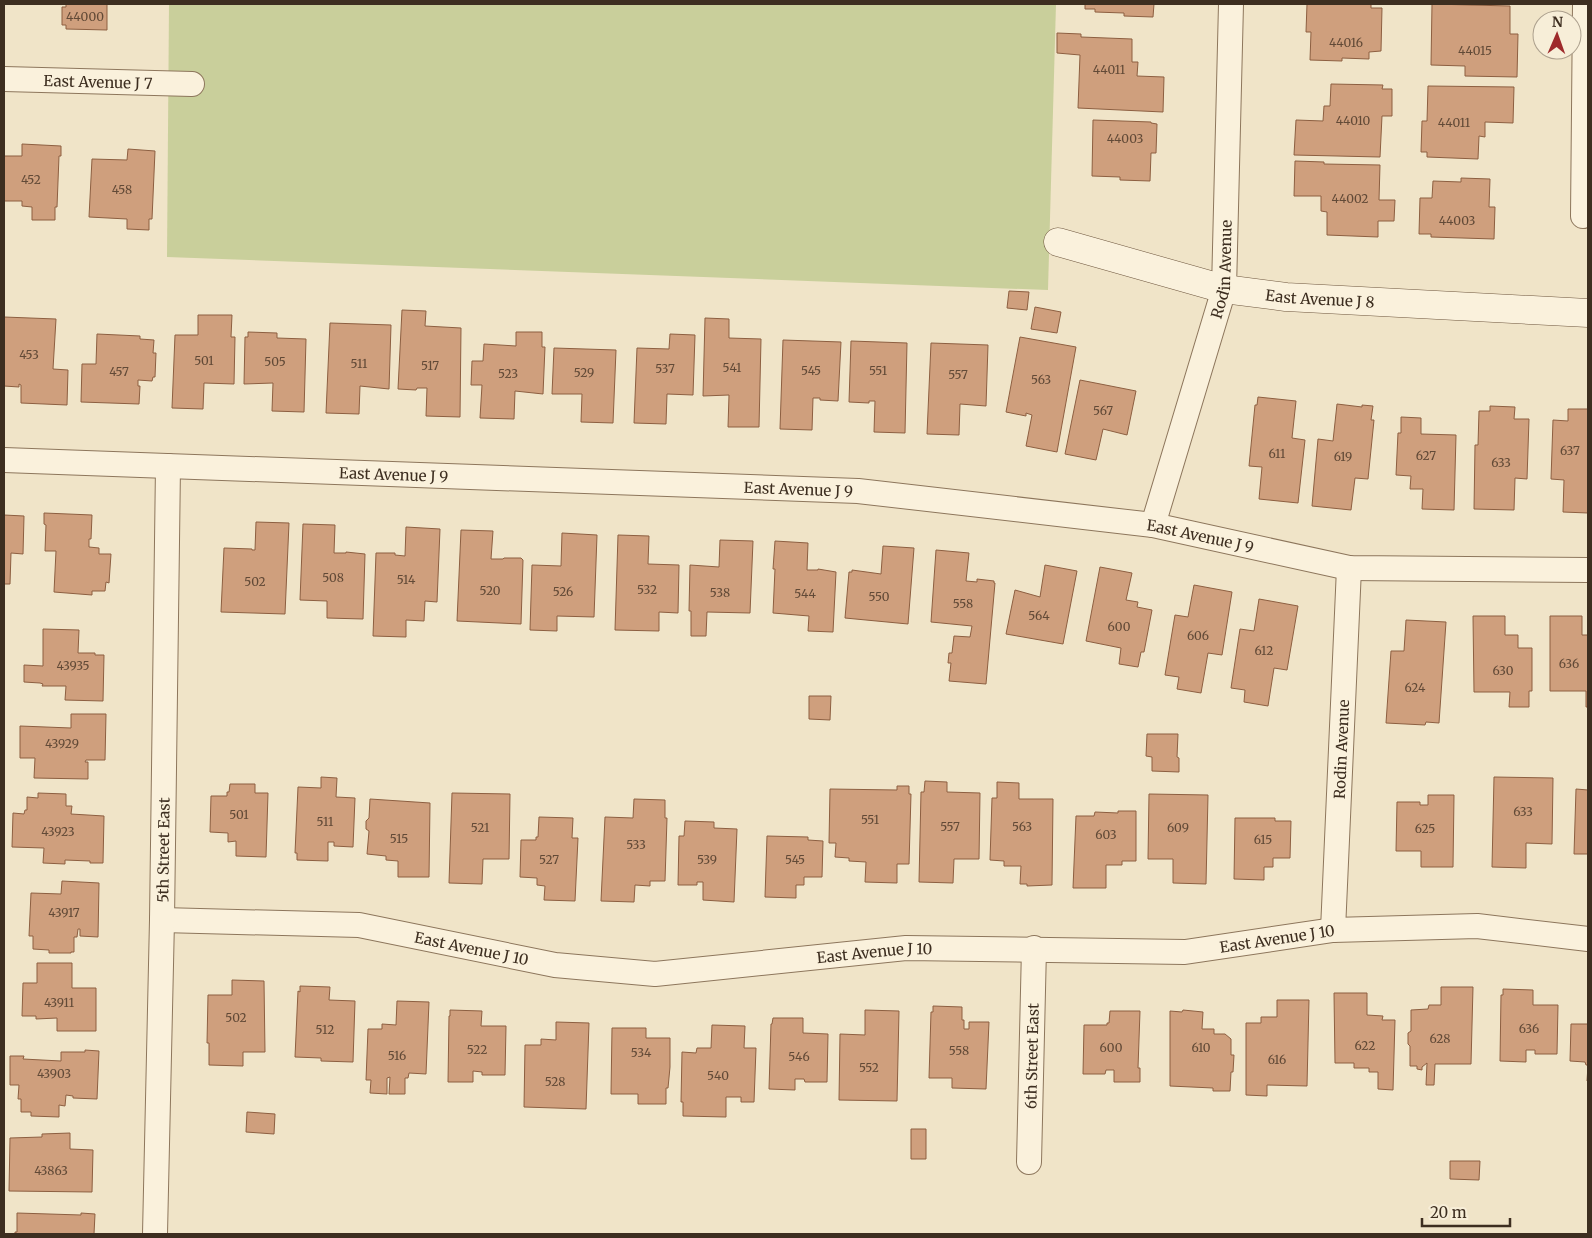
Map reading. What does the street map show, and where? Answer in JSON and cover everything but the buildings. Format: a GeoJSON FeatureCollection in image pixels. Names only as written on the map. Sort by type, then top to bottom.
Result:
{"type":"FeatureCollection","features":[{"type":"Feature","properties":{"kind":"street","name":"Rodin Avenue"},"geometry":{"type":"LineString","coordinates":[[1153,525],[1224,289],[1230,4]]}},
{"type":"Feature","properties":{"kind":"street"},"geometry":{"type":"LineString","coordinates":[[1583,216],[1585,4]]}},
{"type":"Feature","properties":{"kind":"street","name":"East Avenue J 7"},"geometry":{"type":"LineString","coordinates":[[4,79],[192,84]]}},
{"type":"Feature","properties":{"kind":"street","name":"East Avenue J 8"},"geometry":{"type":"LineString","coordinates":[[1058,242],[1224,289],[1286,297],[1588,313]]}},
{"type":"Feature","properties":{"kind":"street","name":"East Avenue J 9"},"geometry":{"type":"LineString","coordinates":[[4,460],[858,491],[1153,525],[1349,568],[1588,570]]}},
{"type":"Feature","properties":{"kind":"street","name":"5th Street East"},"geometry":{"type":"LineString","coordinates":[[154,1234],[162,920],[168,466]]}},
{"type":"Feature","properties":{"kind":"street","name":"Rodin Avenue"},"geometry":{"type":"LineString","coordinates":[[1334,930],[1349,568]]}},
{"type":"Feature","properties":{"kind":"street","name":"East Avenue J 10"},"geometry":{"type":"LineString","coordinates":[[162,920],[358,925],[555,965],[655,974],[906,948],[1034,948],[1185,952],[1334,930],[1477,926],[1588,939]]}},
{"type":"Feature","properties":{"kind":"street","name":"6th Street East"},"geometry":{"type":"LineString","coordinates":[[1029,1162],[1034,948]]}},
{"type":"Feature","properties":{"kind":"green space"},"geometry":{"type":"Polygon","coordinates":[[[169,4],[1056,4],[1048,290],[167,257],[169,4]]]}}]}
